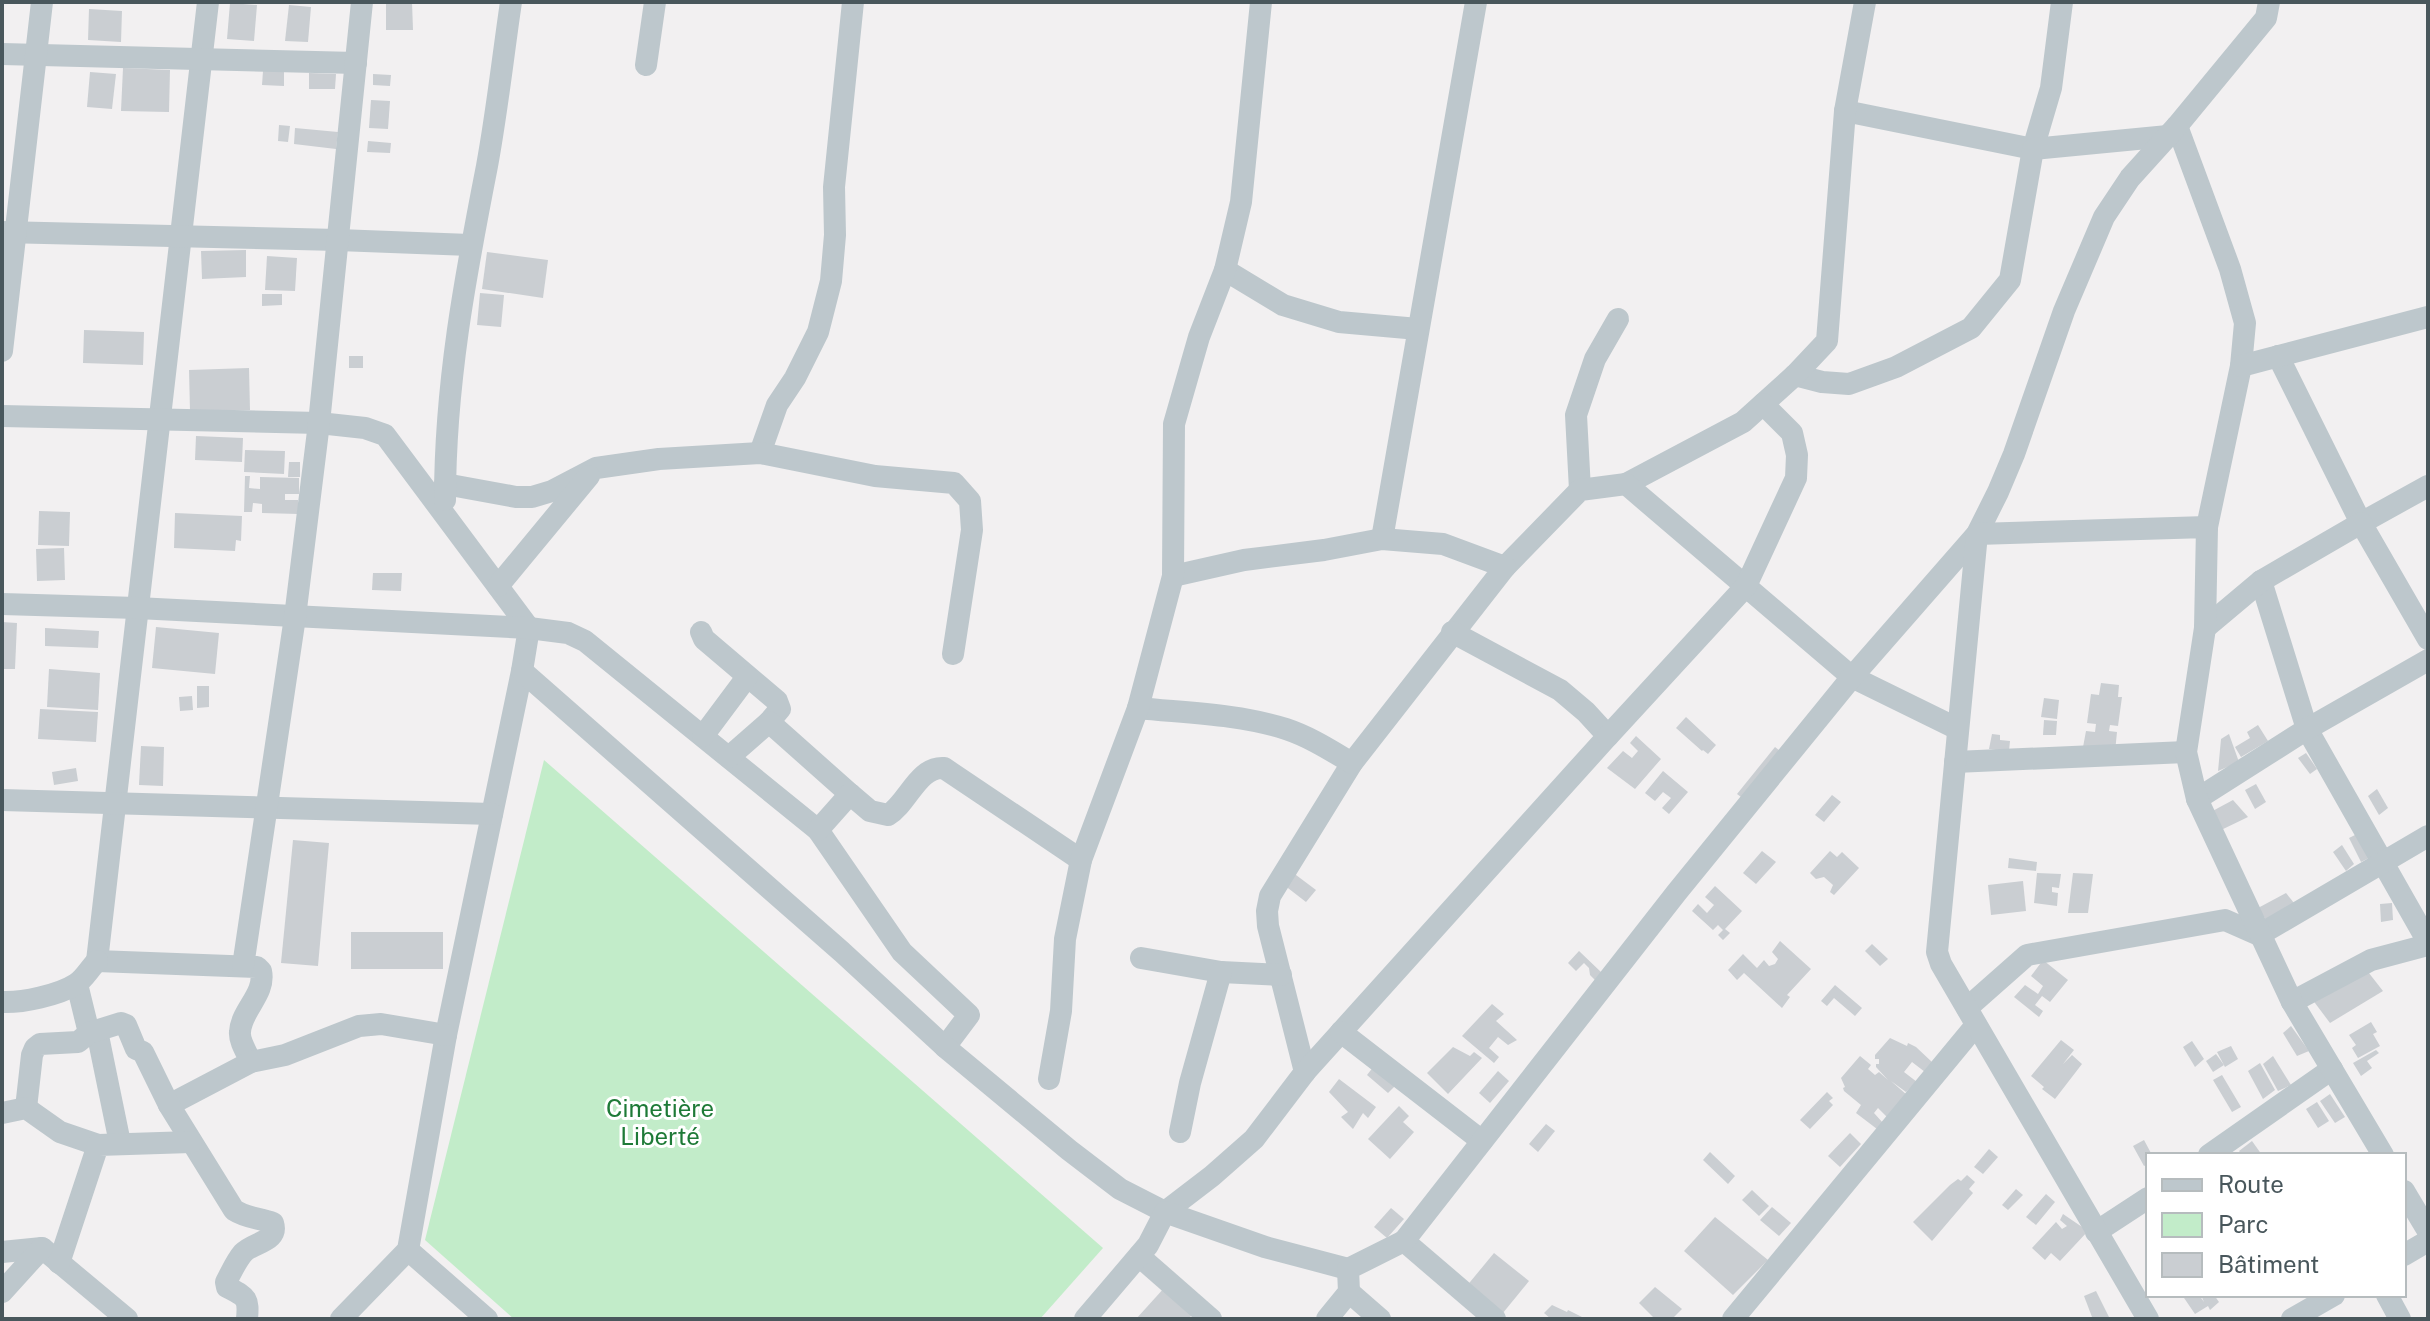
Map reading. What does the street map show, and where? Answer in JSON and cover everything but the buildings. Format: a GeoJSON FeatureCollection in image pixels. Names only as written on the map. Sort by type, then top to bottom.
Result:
{"type":"FeatureCollection","features":[{"type":"Feature","properties":{"kind":"street"},"geometry":{"type":"LineString","coordinates":[[2,351],[9,232],[42,2]]}},
{"type":"Feature","properties":{"kind":"street"},"geometry":{"type":"LineString","coordinates":[[2,1002],[26,1000],[77,984],[97,961],[208,2]]}},
{"type":"Feature","properties":{"kind":"street"},"geometry":{"type":"LineString","coordinates":[[243,966],[295,617],[319,423],[362,2]]}},
{"type":"Feature","properties":{"kind":"street"},"geometry":{"type":"LineString","coordinates":[[445,515],[450,377],[511,2]]}},
{"type":"Feature","properties":{"kind":"street"},"geometry":{"type":"LineString","coordinates":[[646,65],[655,2]]}},
{"type":"Feature","properties":{"kind":"street"},"geometry":{"type":"LineString","coordinates":[[760,453],[777,405],[795,378],[818,332],[831,281],[835,235],[834,187],[853,2]]}},
{"type":"Feature","properties":{"kind":"street"},"geometry":{"type":"LineString","coordinates":[[1049,1079],[1061,1011],[1065,939],[1081,860],[1138,708],[1173,576],[1174,424],[1199,337],[1225,270],[1241,202],[1261,2]]}},
{"type":"Feature","properties":{"kind":"street"},"geometry":{"type":"LineString","coordinates":[[1382,539],[1476,2]]}},
{"type":"Feature","properties":{"kind":"street"},"geometry":{"type":"LineString","coordinates":[[1305,1072],[1268,926],[1267,911],[1270,896],[1352,763],[1505,567],[1580,490],[1626,484],[1743,422],[1827,341],[1845,111],[1865,2]]}},
{"type":"Feature","properties":{"kind":"street"},"geometry":{"type":"LineString","coordinates":[[1795,375],[1822,382],[1849,384],[1896,367],[1971,328],[2010,280],[2033,149],[2051,88],[2062,2]]}},
{"type":"Feature","properties":{"kind":"street"},"geometry":{"type":"LineString","coordinates":[[522,671],[842,952],[945,1047],[1120,1189],[1165,1212],[1265,1247],[1348,1269],[1404,1241],[1663,909],[1852,677],[1977,534],[2014,454],[2064,311],[2104,217],[2130,178],[2266,18],[2269,2]]}},
{"type":"Feature","properties":{"kind":"street"},"geometry":{"type":"LineString","coordinates":[[2,54],[356,63]]}},
{"type":"Feature","properties":{"kind":"street"},"geometry":{"type":"LineString","coordinates":[[1845,111],[2033,149],[2173,131]]}},
{"type":"Feature","properties":{"kind":"street"},"geometry":{"type":"LineString","coordinates":[[2173,131],[2230,269],[2245,323],[2241,366],[2207,527],[2205,628],[2186,752],[2197,799],[2259,935],[2292,1002],[2382,1153]]}},
{"type":"Feature","properties":{"kind":"street"},"geometry":{"type":"LineString","coordinates":[[9,232],[470,245]]}},
{"type":"Feature","properties":{"kind":"street"},"geometry":{"type":"LineString","coordinates":[[1225,270],[1283,305],[1339,322],[1418,329]]}},
{"type":"Feature","properties":{"kind":"street"},"geometry":{"type":"LineString","coordinates":[[2241,366],[2428,317]]}},
{"type":"Feature","properties":{"kind":"street"},"geometry":{"type":"LineString","coordinates":[[1580,490],[1576,415],[1595,359],[1618,319]]}},
{"type":"Feature","properties":{"kind":"street"},"geometry":{"type":"LineString","coordinates":[[2278,356],[2361,523],[2428,639]]}},
{"type":"Feature","properties":{"kind":"street"},"geometry":{"type":"LineString","coordinates":[[1085,1319],[1148,1245],[1165,1212],[1254,1139],[1305,1072],[1746,586],[1796,478],[1797,455],[1792,433],[1763,404]]}},
{"type":"Feature","properties":{"kind":"street"},"geometry":{"type":"LineString","coordinates":[[2,416],[319,423],[365,428],[385,435],[529,628],[446,1035],[408,1250],[341,1319]]}},
{"type":"Feature","properties":{"kind":"street"},"geometry":{"type":"LineString","coordinates":[[445,484],[532,497],[552,491],[596,468],[659,459],[760,453],[875,476],[954,483],[970,501],[972,530],[953,654]]}},
{"type":"Feature","properties":{"kind":"street"},"geometry":{"type":"LineString","coordinates":[[498,586],[596,468]]}},
{"type":"Feature","properties":{"kind":"street"},"geometry":{"type":"LineString","coordinates":[[1626,484],[1852,677],[1958,729]]}},
{"type":"Feature","properties":{"kind":"street"},"geometry":{"type":"LineString","coordinates":[[2205,628],[2261,581],[2428,486]]}},
{"type":"Feature","properties":{"kind":"street"},"geometry":{"type":"LineString","coordinates":[[1977,534],[2207,527]]}},
{"type":"Feature","properties":{"kind":"street"},"geometry":{"type":"LineString","coordinates":[[1977,534],[1937,941],[1941,964],[2148,1319]]}},
{"type":"Feature","properties":{"kind":"street"},"geometry":{"type":"LineString","coordinates":[[1173,576],[1244,560],[1382,539],[1443,544],[1505,567]]}},
{"type":"Feature","properties":{"kind":"street"},"geometry":{"type":"LineString","coordinates":[[2261,581],[2307,729],[2428,943],[2371,960],[2292,1002]]}},
{"type":"Feature","properties":{"kind":"street"},"geometry":{"type":"LineString","coordinates":[[2,604],[529,628],[568,633],[585,641],[818,830],[902,952],[969,1015],[945,1047]]}},
{"type":"Feature","properties":{"kind":"street"},"geometry":{"type":"LineString","coordinates":[[701,632],[704,639],[779,704],[780,709],[769,722],[729,757]]}},
{"type":"Feature","properties":{"kind":"street"},"geometry":{"type":"LineString","coordinates":[[1452,632],[1560,690],[1608,736]]}},
{"type":"Feature","properties":{"kind":"street"},"geometry":{"type":"LineString","coordinates":[[2197,799],[2307,729],[2428,660]]}},
{"type":"Feature","properties":{"kind":"street"},"geometry":{"type":"LineString","coordinates":[[703,736],[747,677]]}},
{"type":"Feature","properties":{"kind":"street"},"geometry":{"type":"LineString","coordinates":[[1138,708],[1247,720],[1285,729],[1316,741],[1352,763]]}},
{"type":"Feature","properties":{"kind":"street"},"geometry":{"type":"LineString","coordinates":[[769,722],[870,811],[888,815],[896,810],[926,773],[934,768],[944,768],[1081,860]]}},
{"type":"Feature","properties":{"kind":"street"},"geometry":{"type":"LineString","coordinates":[[1955,762],[2186,752]]}},
{"type":"Feature","properties":{"kind":"street"},"geometry":{"type":"LineString","coordinates":[[818,830],[850,794]]}},
{"type":"Feature","properties":{"kind":"street"},"geometry":{"type":"LineString","coordinates":[[2,800],[492,814]]}},
{"type":"Feature","properties":{"kind":"street"},"geometry":{"type":"LineString","coordinates":[[2259,935],[2428,836]]}},
{"type":"Feature","properties":{"kind":"street"},"geometry":{"type":"LineString","coordinates":[[1733,1319],[1972,1017],[2027,955],[2225,920],[2259,935]]}},
{"type":"Feature","properties":{"kind":"street"},"geometry":{"type":"LineString","coordinates":[[1141,958],[1221,972],[1281,975]]}},
{"type":"Feature","properties":{"kind":"street"},"geometry":{"type":"LineString","coordinates":[[97,961],[257,967],[263,977],[262,985],[240,1029],[241,1040],[251,1062]]}},
{"type":"Feature","properties":{"kind":"street"},"geometry":{"type":"LineString","coordinates":[[1180,1132],[1190,1083],[1221,972]]}},
{"type":"Feature","properties":{"kind":"street"},"geometry":{"type":"LineString","coordinates":[[2,1292],[50,1255],[109,1144],[93,1032],[77,984]]}},
{"type":"Feature","properties":{"kind":"street"},"geometry":{"type":"LineString","coordinates":[[26,1108],[35,1048],[40,1044],[78,1042],[93,1032],[121,1023],[126,1025],[136,1049],[143,1052],[169,1105],[234,1210],[273,1223],[273,1234],[241,1255],[226,1282],[227,1287],[248,1301],[247,1319]]}},
{"type":"Feature","properties":{"kind":"street"},"geometry":{"type":"LineString","coordinates":[[169,1105],[251,1062],[285,1055],[359,1026],[370,1024],[446,1035]]}},
{"type":"Feature","properties":{"kind":"street"},"geometry":{"type":"LineString","coordinates":[[1341,1032],[1482,1141]]}},
{"type":"Feature","properties":{"kind":"street"},"geometry":{"type":"LineString","coordinates":[[2212,1153],[2332,1069]]}},
{"type":"Feature","properties":{"kind":"street"},"geometry":{"type":"LineString","coordinates":[[2,1113],[26,1108],[60,1132],[109,1144],[191,1142]]}},
{"type":"Feature","properties":{"kind":"street"},"geometry":{"type":"LineString","coordinates":[[2406,1194],[2428,1231]]}},
{"type":"Feature","properties":{"kind":"street"},"geometry":{"type":"LineString","coordinates":[[2096,1232],[2146,1199]]}},
{"type":"Feature","properties":{"kind":"street"},"geometry":{"type":"LineString","coordinates":[[1404,1241],[1495,1319]]}},
{"type":"Feature","properties":{"kind":"street"},"geometry":{"type":"LineString","coordinates":[[2406,1254],[2428,1241]]}},
{"type":"Feature","properties":{"kind":"street"},"geometry":{"type":"LineString","coordinates":[[408,1250],[487,1319]]}},
{"type":"Feature","properties":{"kind":"street"},"geometry":{"type":"LineString","coordinates":[[2,1252],[50,1255],[127,1319]]}},
{"type":"Feature","properties":{"kind":"street"},"geometry":{"type":"LineString","coordinates":[[1139,1256],[1211,1319]]}},
{"type":"Feature","properties":{"kind":"street"},"geometry":{"type":"LineString","coordinates":[[1327,1319],[1349,1292],[1348,1269]]}},
{"type":"Feature","properties":{"kind":"street"},"geometry":{"type":"LineString","coordinates":[[1349,1292],[1380,1319]]}},
{"type":"Feature","properties":{"kind":"street"},"geometry":{"type":"LineString","coordinates":[[2292,1319],[2330,1297]]}},
{"type":"Feature","properties":{"kind":"street"},"geometry":{"type":"LineString","coordinates":[[2388,1297],[2400,1319]]}},
{"type":"Feature","properties":{"kind":"green space","name":"Cimetière Liberté"},"geometry":{"type":"Polygon","coordinates":[[[544,760],[1103,1248],[1040,1319],[514,1319],[425,1240],[544,760]]]}}]}
